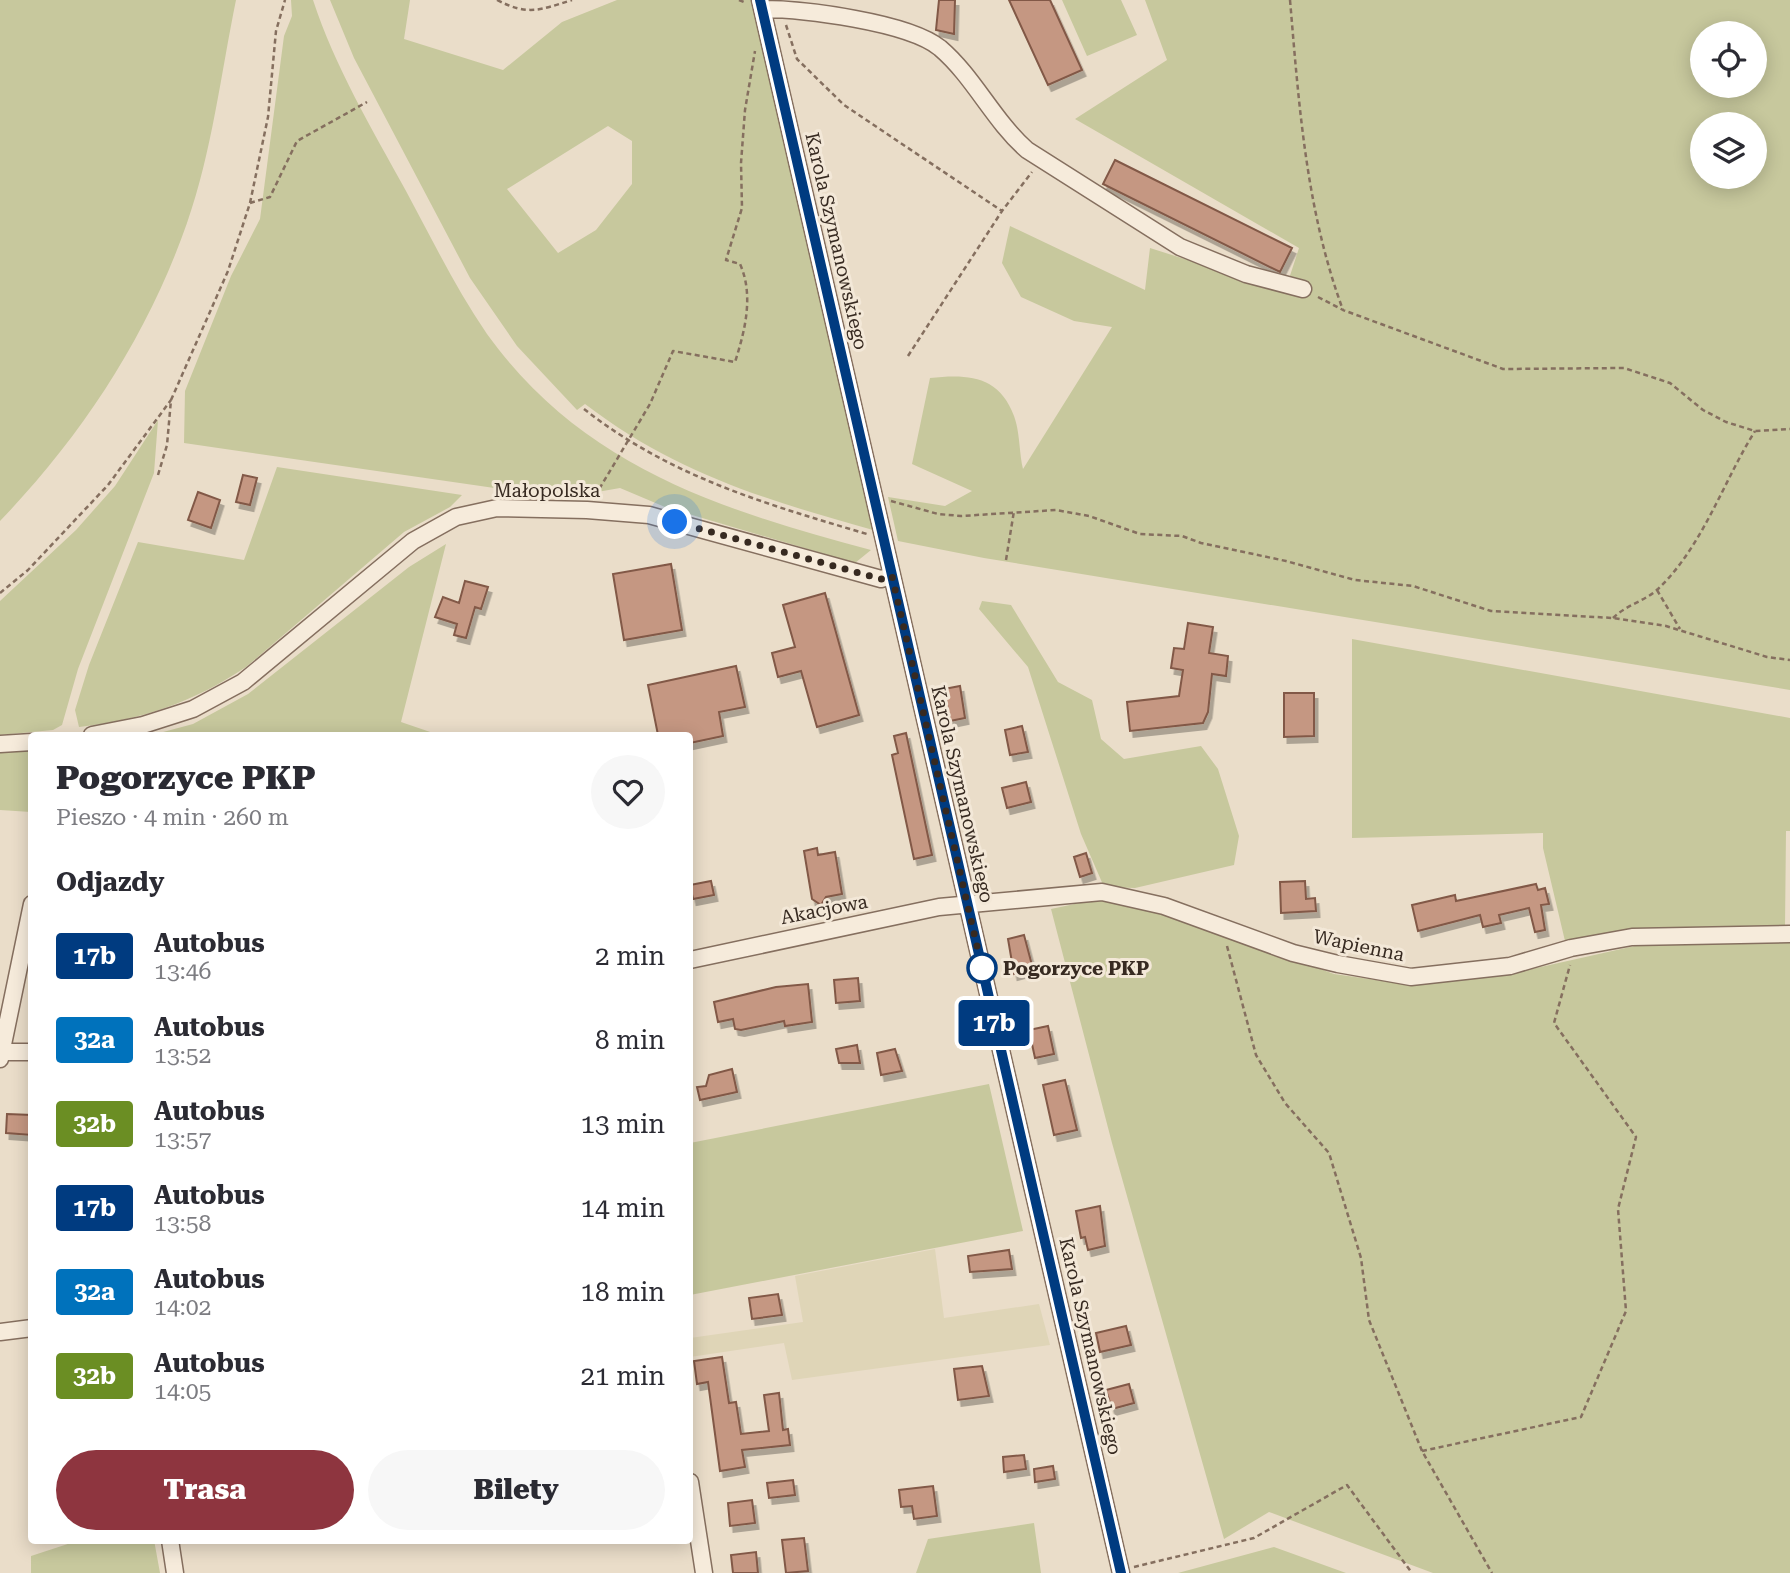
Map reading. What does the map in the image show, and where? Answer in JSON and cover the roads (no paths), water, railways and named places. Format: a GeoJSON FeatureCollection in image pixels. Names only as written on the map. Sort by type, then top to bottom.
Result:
{"type":"FeatureCollection","features":[{"type":"Feature","properties":{"kind":"street"},"geometry":{"type":"LineString","coordinates":[[762,11],[781,10],[899,30],[938,47],[962,71],[1008,134],[1027,150],[1180,247],[1246,274],[1303,289]]}},
{"type":"Feature","properties":{"kind":"street","name":"Karola Szymanowskiego"},"geometry":{"type":"LineString","coordinates":[[762,11],[1121,1572]]}},
{"type":"Feature","properties":{"kind":"street","name":"Małopolska"},"geometry":{"type":"LineString","coordinates":[[107,732],[143,725],[192,709],[243,681],[413,541],[456,517],[497,508],[587,510],[649,515],[881,579],[892,576]]}},
{"type":"Feature","properties":{"kind":"street"},"geometry":{"type":"LineString","coordinates":[[0,744],[28,741]]}},
{"type":"Feature","properties":{"kind":"street","name":"Wapienna"},"geometry":{"type":"LineString","coordinates":[[968,907],[1102,892],[1164,906],[1223,928],[1338,964],[1410,977],[1510,965],[1632,937],[1790,934]]}},
{"type":"Feature","properties":{"kind":"street","name":"Akacjowa"},"geometry":{"type":"LineString","coordinates":[[693,959],[939,907],[968,907]]}},
{"type":"Feature","properties":{"kind":"street"},"geometry":{"type":"LineString","coordinates":[[28,923],[1,1055],[28,1052]]}},
{"type":"Feature","properties":{"kind":"street"},"geometry":{"type":"LineString","coordinates":[[0,1332],[28,1328]]}},
{"type":"Feature","properties":{"kind":"street"},"geometry":{"type":"LineString","coordinates":[[693,1502],[704,1573]]}},
{"type":"Feature","properties":{"kind":"street"},"geometry":{"type":"LineString","coordinates":[[171,1544],[175,1573]]}},
{"type":"Feature","properties":{"kind":"place","name":"Pogorzyce PKP"},"geometry":{"type":"Point","coordinates":[982,968]}}]}
